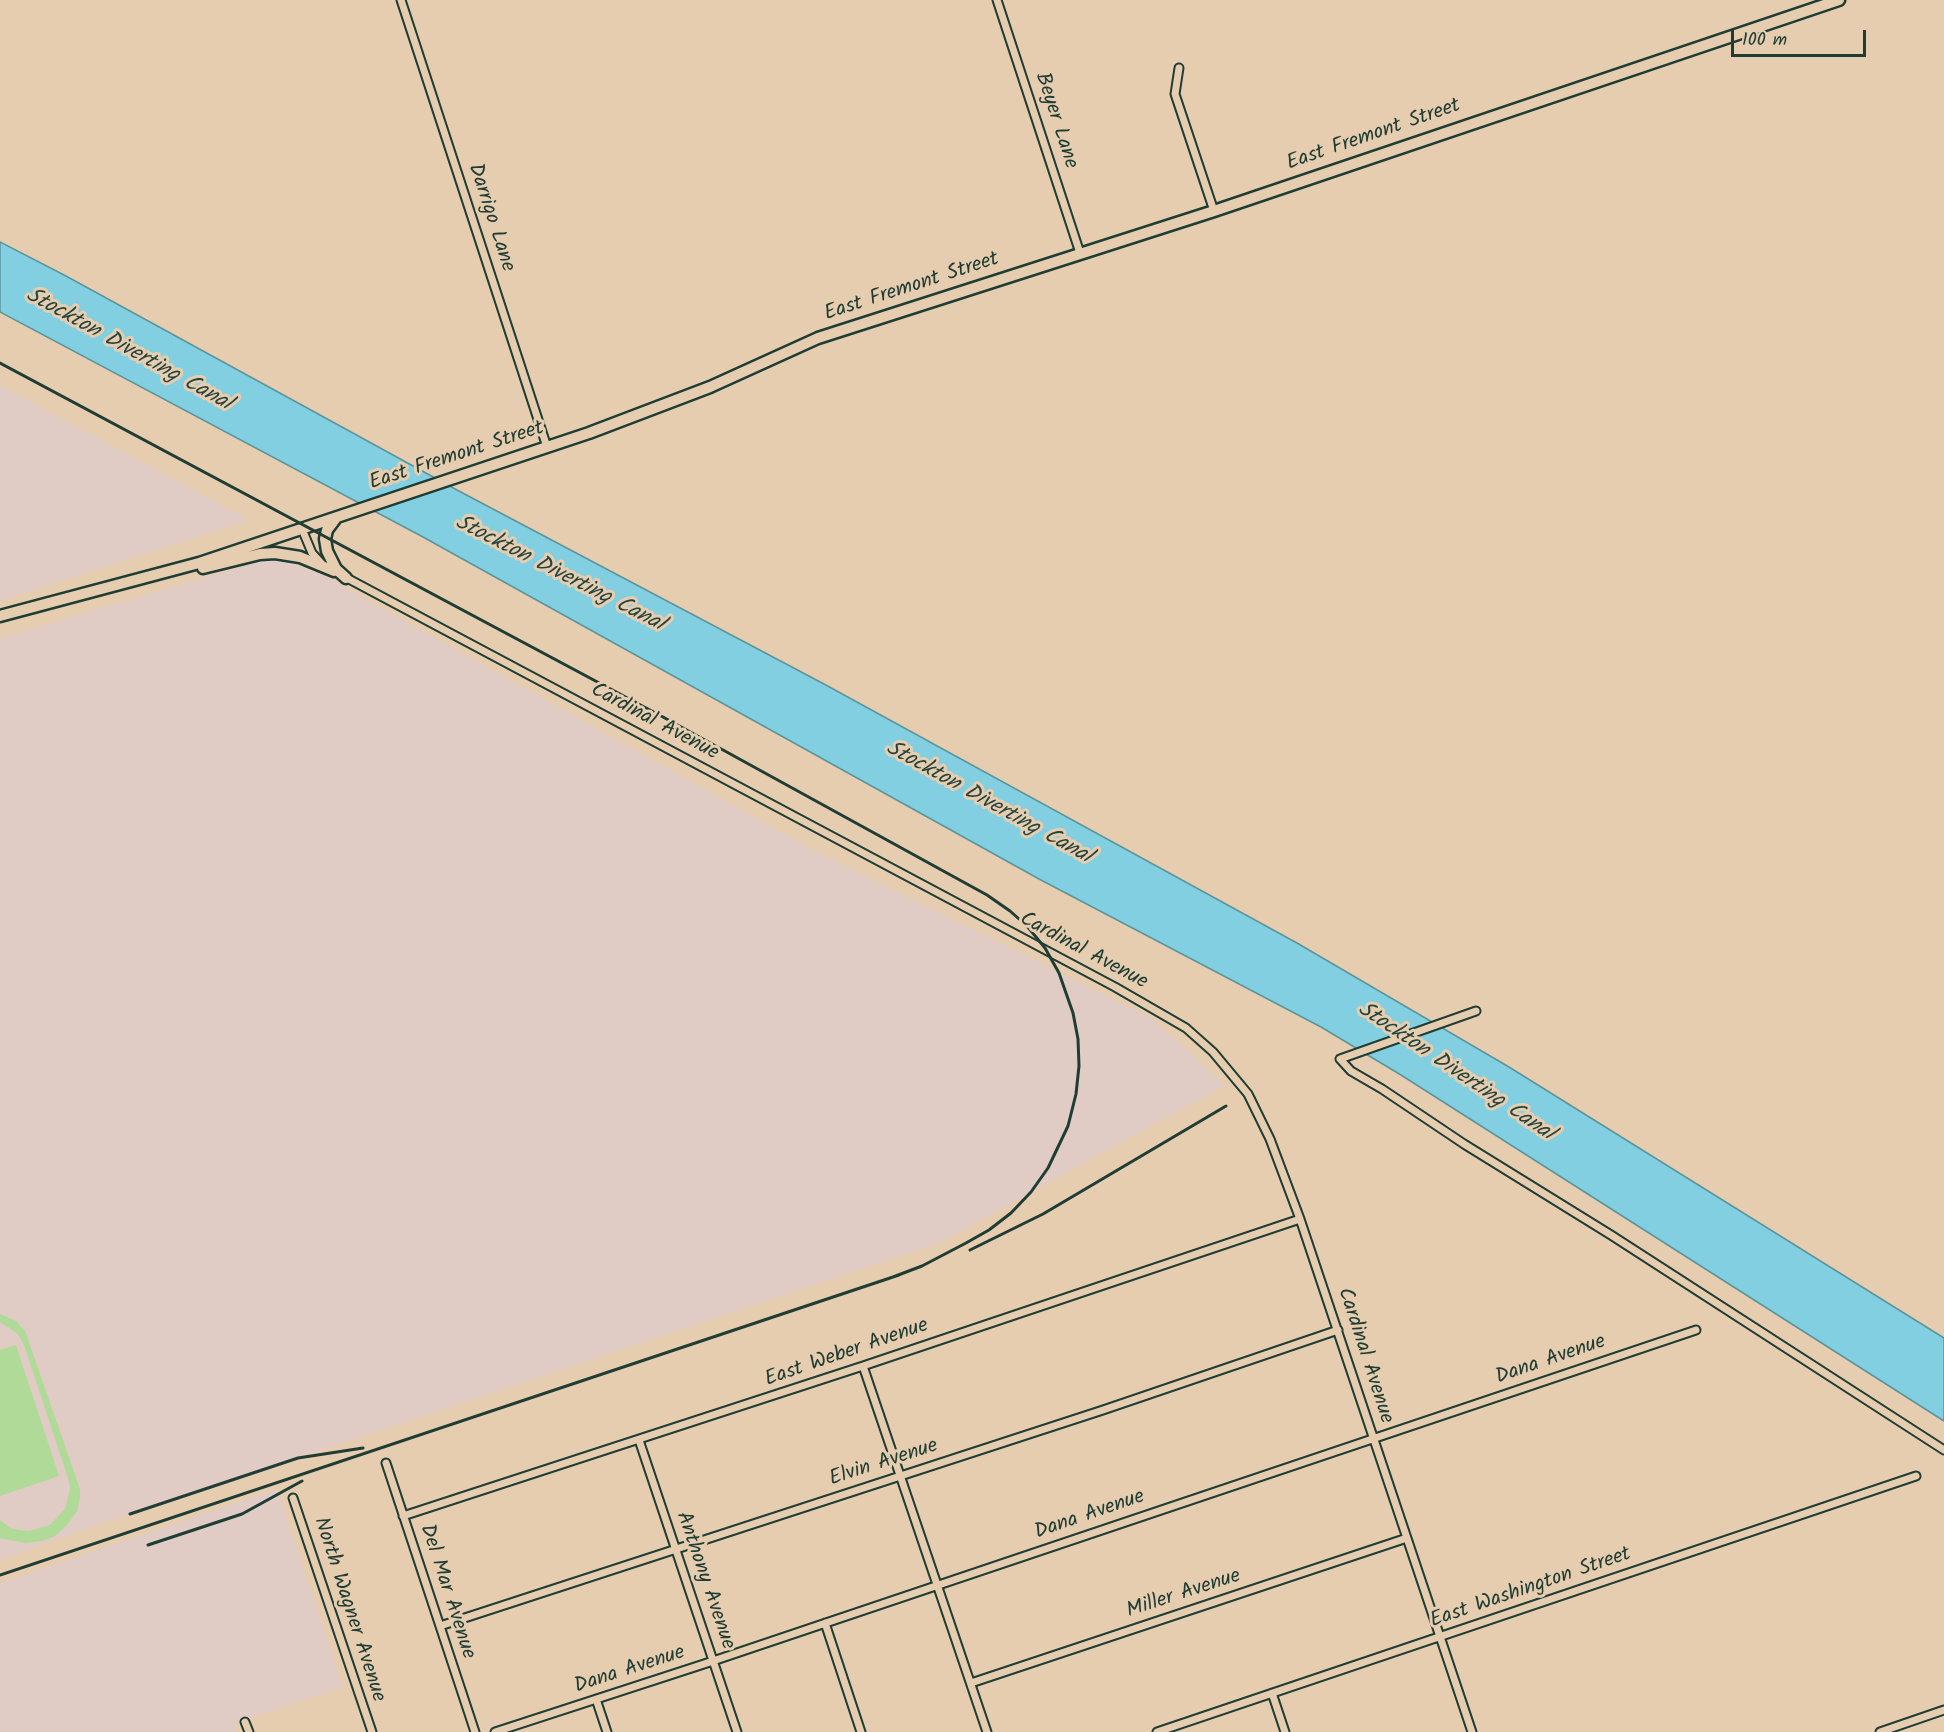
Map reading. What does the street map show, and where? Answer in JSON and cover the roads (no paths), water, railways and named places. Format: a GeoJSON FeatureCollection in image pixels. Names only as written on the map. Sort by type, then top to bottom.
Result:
{"type":"FeatureCollection","features":[{"type":"Feature","properties":{"kind":"main road","name":"East Fremont Street"},"geometry":{"type":"LineString","coordinates":[[0,616],[158,574],[302,529],[547,447],[670,403],[819,338],[1214,211],[1839,0]]}},
{"type":"Feature","properties":{"kind":"main road"},"geometry":{"type":"LineString","coordinates":[[340,516],[327,530],[327,551],[336,569],[346,578]]}},
{"type":"Feature","properties":{"kind":"main road"},"geometry":{"type":"LineString","coordinates":[[158,574],[191,570],[260,554],[275,553],[300,557],[334,571]]}},
{"type":"Feature","properties":{"kind":"street","name":"Darrigo Lane"},"geometry":{"type":"LineString","coordinates":[[401,0],[547,447]]}},
{"type":"Feature","properties":{"kind":"street","name":"Beyer Lane"},"geometry":{"type":"LineString","coordinates":[[998,0],[1080,253]]}},
{"type":"Feature","properties":{"kind":"street"},"geometry":{"type":"LineString","coordinates":[[1179,68],[1175,94],[1214,211]]}},
{"type":"Feature","properties":{"kind":"street","name":"Cardinal Avenue"},"geometry":{"type":"LineString","coordinates":[[302,529],[316,558],[346,578],[1115,987],[1186,1028],[1214,1052],[1248,1094],[1270,1139],[1338,1330],[1472,1732]]}},
{"type":"Feature","properties":{"kind":"street"},"geometry":{"type":"LineString","coordinates":[[1476,1011],[1340,1059],[1352,1071],[1464,1144],[1611,1235],[1944,1450]]}},
{"type":"Feature","properties":{"kind":"street","name":"East Weber Avenue"},"geometry":{"type":"LineString","coordinates":[[404,1516],[863,1366],[1300,1219]]}},
{"type":"Feature","properties":{"kind":"street","name":"Elvin Avenue"},"geometry":{"type":"LineString","coordinates":[[440,1626],[900,1477],[1338,1330]]}},
{"type":"Feature","properties":{"kind":"street","name":"Dana Avenue"},"geometry":{"type":"LineString","coordinates":[[495,1732],[597,1700],[1696,1330]]}},
{"type":"Feature","properties":{"kind":"street"},"geometry":{"type":"LineString","coordinates":[[863,1366],[987,1732]]}},
{"type":"Feature","properties":{"kind":"street","name":"Anthony Avenue"},"geometry":{"type":"LineString","coordinates":[[639,1440],[737,1732]]}},
{"type":"Feature","properties":{"kind":"street","name":"Del Mar Avenue"},"geometry":{"type":"LineString","coordinates":[[386,1463],[475,1732]]}},
{"type":"Feature","properties":{"kind":"street","name":"East Washington Street"},"geometry":{"type":"LineString","coordinates":[[1157,1732],[1916,1476]]}},
{"type":"Feature","properties":{"kind":"street","name":"North Wagner Avenue"},"geometry":{"type":"LineString","coordinates":[[293,1498],[372,1732]]}},
{"type":"Feature","properties":{"kind":"street","name":"Miller Avenue"},"geometry":{"type":"LineString","coordinates":[[971,1683],[1407,1538]]}},
{"type":"Feature","properties":{"kind":"street"},"geometry":{"type":"LineString","coordinates":[[825,1623],[861,1732]]}},
{"type":"Feature","properties":{"kind":"street"},"geometry":{"type":"LineString","coordinates":[[1272,1693],[1284,1732]]}},
{"type":"Feature","properties":{"kind":"street"},"geometry":{"type":"LineString","coordinates":[[597,1700],[607,1732]]}},
{"type":"Feature","properties":{"kind":"street"},"geometry":{"type":"LineString","coordinates":[[1880,1732],[1944,1710]]}},
{"type":"Feature","properties":{"kind":"street"},"geometry":{"type":"LineString","coordinates":[[245,1722],[249,1732]]}},
{"type":"Feature","properties":{"kind":"water","name":"Stockton Diverting Canal"},"geometry":{"type":"Polygon","coordinates":[[[0,242],[457,490],[824,684],[1297,943],[1509,1067],[1944,1338],[1944,1421],[1401,1075],[1321,1027],[1039,879],[423,537],[0,312],[0,242]]]}},
{"type":"Feature","properties":{"kind":"railway"},"geometry":{"type":"LineString","coordinates":[[0,363],[663,717],[987,895],[1027,926],[1045,948],[1059,973],[1073,1013],[1078,1039],[1079,1066],[1076,1094],[1068,1126],[1048,1168],[1031,1192],[1011,1213],[989,1230],[966,1243],[922,1266],[893,1277]]}},
{"type":"Feature","properties":{"kind":"railway"},"geometry":{"type":"LineString","coordinates":[[970,1250],[1043,1214],[1226,1106]]}},
{"type":"Feature","properties":{"kind":"railway"},"geometry":{"type":"LineString","coordinates":[[0,1575],[899,1275]]}},
{"type":"Feature","properties":{"kind":"railway"},"geometry":{"type":"LineString","coordinates":[[130,1514],[298,1458],[363,1448]]}},
{"type":"Feature","properties":{"kind":"railway"},"geometry":{"type":"LineString","coordinates":[[148,1545],[242,1514],[302,1481]]}}]}
